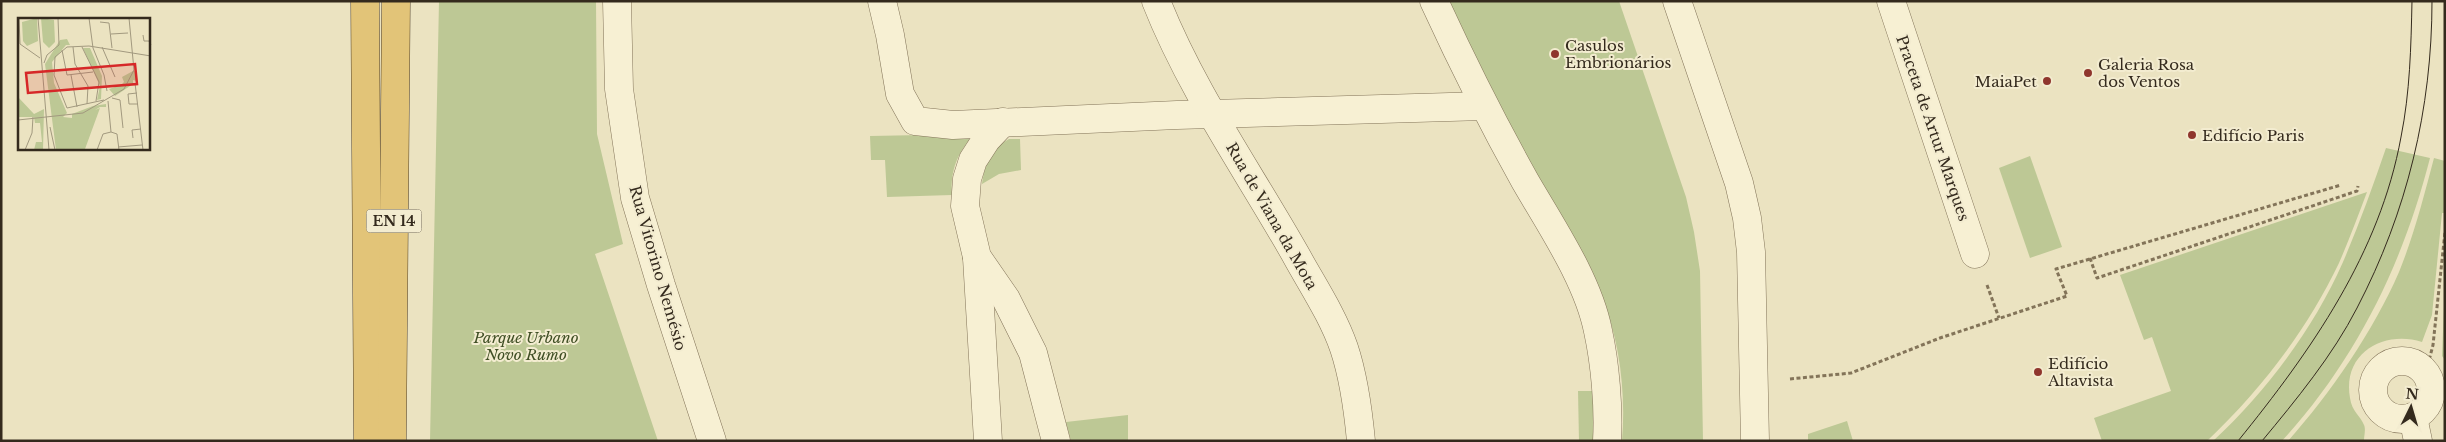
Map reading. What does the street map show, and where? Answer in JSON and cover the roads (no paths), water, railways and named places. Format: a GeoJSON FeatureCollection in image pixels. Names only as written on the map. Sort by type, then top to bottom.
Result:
{"type":"FeatureCollection","features":[{"type":"Feature","properties":{"kind":"highway","name":"EN 14"},"geometry":{"type":"LineString","coordinates":[[365,1],[368,441]]}},
{"type":"Feature","properties":{"kind":"highway","name":"EN 14"},"geometry":{"type":"LineString","coordinates":[[392,441],[396,1]]}},
{"type":"Feature","properties":{"kind":"street","name":"Rua Vitorino Nemésio"},"geometry":{"type":"LineString","coordinates":[[617,1],[619,89],[635,198],[712,441]]}},
{"type":"Feature","properties":{"kind":"street"},"geometry":{"type":"LineString","coordinates":[[882,1],[900,94],[915,121],[953,125],[1211,114],[1484,106]]}},
{"type":"Feature","properties":{"kind":"street","name":"Rua de Viana da Mota"},"geometry":{"type":"LineString","coordinates":[[1156,1],[1174,43],[1211,114],[1285,236],[1344,347],[1357,401],[1361,441]]}},
{"type":"Feature","properties":{"kind":"street"},"geometry":{"type":"LineString","coordinates":[[1434,1],[1484,106],[1585,292],[1598,330],[1608,418],[1607,441]]}},
{"type":"Feature","properties":{"kind":"street"},"geometry":{"type":"LineString","coordinates":[[1677,1],[1739,184],[1747,218],[1751,252],[1755,441]]}},
{"type":"Feature","properties":{"kind":"street","name":"Praceta de Artur Marques"},"geometry":{"type":"LineString","coordinates":[[1891,1],[1975,254]]}},
{"type":"Feature","properties":{"kind":"street"},"geometry":{"type":"LineString","coordinates":[[988,441],[977,258],[965,206],[968,179],[973,160],[986,140],[1003,122]]}},
{"type":"Feature","properties":{"kind":"street"},"geometry":{"type":"LineString","coordinates":[[977,258],[1006,299],[1034,353],[1056,441]]}},
{"type":"Feature","properties":{"kind":"street"},"geometry":{"type":"LineString","coordinates":[[2400,360],[2419,366],[2426,372],[2431,389],[2430,398],[2421,412],[2416,429],[2380,410],[2372,393],[2373,384],[2383,367],[2400,360]]}},
{"type":"Feature","properties":{"kind":"tram line"},"geometry":{"type":"LineString","coordinates":[[2238,441],[2316,336],[2339,299],[2377,221],[2391,180],[2404,120],[2410,69],[2412,1]]}},
{"type":"Feature","properties":{"kind":"tram line"},"geometry":{"type":"LineString","coordinates":[[2262,441],[2301,393],[2337,343],[2375,272],[2390,235],[2403,197],[2421,120],[2431,41],[2432,1]]}},
{"type":"Feature","properties":{"kind":"place","name":"Casulos Embrionários"},"geometry":{"type":"Point","coordinates":[1555,54]}},
{"type":"Feature","properties":{"kind":"place","name":"Galeria Rosa dos Ventos"},"geometry":{"type":"Point","coordinates":[2088,73]}},
{"type":"Feature","properties":{"kind":"place","name":"MaiaPet"},"geometry":{"type":"Point","coordinates":[2047,81]}},
{"type":"Feature","properties":{"kind":"place","name":"Edifício Paris"},"geometry":{"type":"Point","coordinates":[2192,135]}},
{"type":"Feature","properties":{"kind":"place","name":"Edifício Altavista"},"geometry":{"type":"Point","coordinates":[2038,372]}},
{"type":"Feature","properties":{"kind":"park label","name":"Parque Urbano Novo Rumo"},"geometry":{"type":"Point","coordinates":[526,346]}}]}
